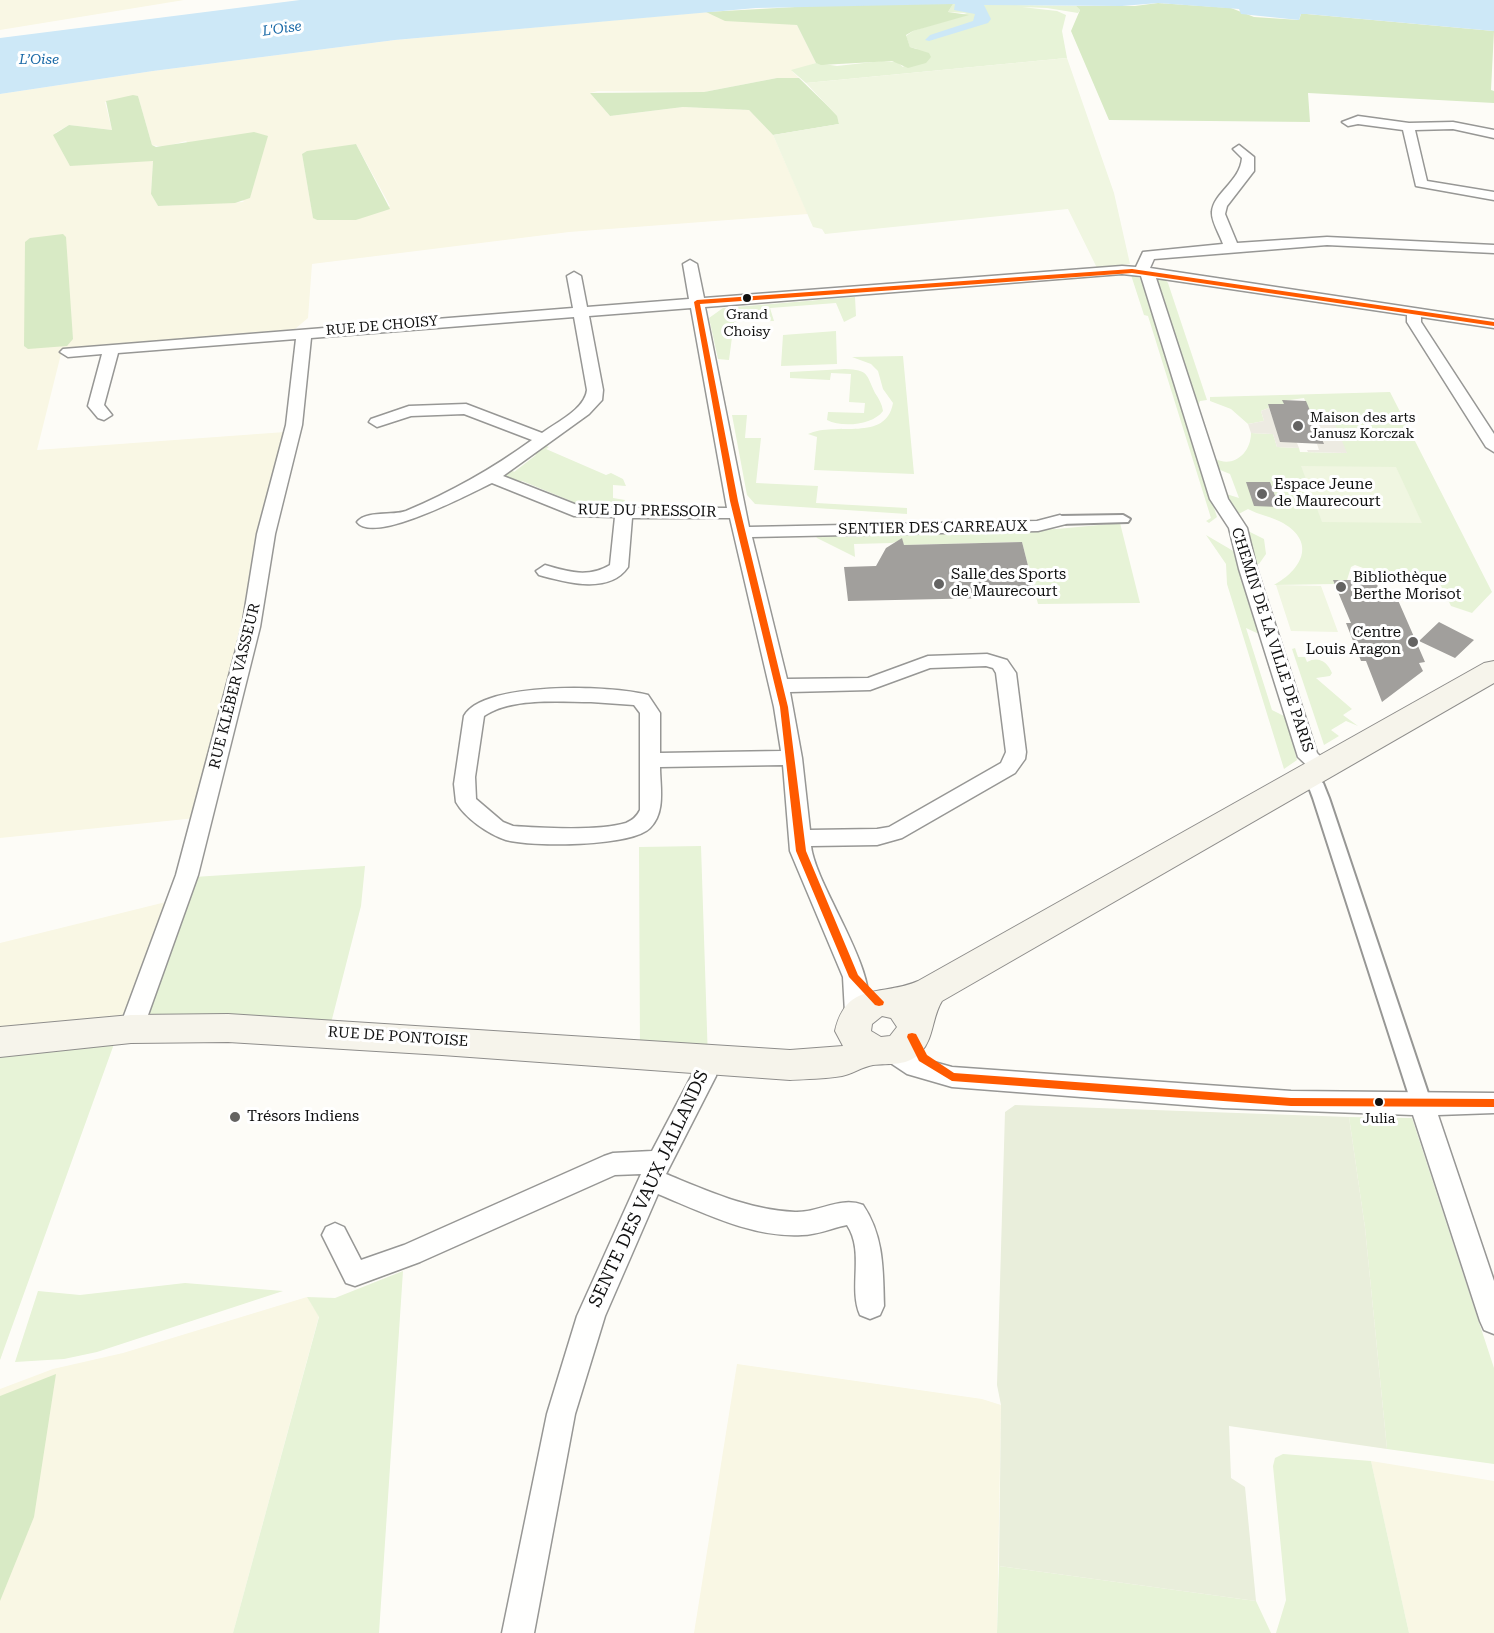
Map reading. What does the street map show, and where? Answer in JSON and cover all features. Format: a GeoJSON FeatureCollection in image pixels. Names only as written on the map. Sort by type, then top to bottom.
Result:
{"type":"FeatureCollection","features":[{"type":"Feature","properties":{"kind":"main road"},"geometry":{"type":"LineString","coordinates":[[884,1026],[919,1008],[930,991],[1314,777],[1494,670]]}},
{"type":"Feature","properties":{"kind":"main road","name":"RUE DE PONTOISE"},"geometry":{"type":"LineString","coordinates":[[0,1042],[131,1029],[228,1028],[328,1032],[795,1065],[843,1061],[884,1026]]}},
{"type":"Feature","properties":{"kind":"street"},"geometry":{"type":"LineString","coordinates":[[1348,122],[1358,120],[1410,127],[1429,125],[1477,129],[1494,134]]}},
{"type":"Feature","properties":{"kind":"street"},"geometry":{"type":"LineString","coordinates":[[1410,127],[1413,153],[1421,183],[1494,196]]}},
{"type":"Feature","properties":{"kind":"street"},"geometry":{"type":"LineString","coordinates":[[1231,246],[1218,214],[1220,206],[1247,171],[1248,156],[1239,149]]}},
{"type":"Feature","properties":{"kind":"street"},"geometry":{"type":"LineString","coordinates":[[1146,266],[1231,246],[1356,241],[1494,249]]}},
{"type":"Feature","properties":{"kind":"street"},"geometry":{"type":"LineString","coordinates":[[690,264],[740,523],[780,686],[792,758],[801,851],[854,977],[884,1026],[916,1066],[952,1077],[1195,1094],[1422,1105],[1494,1104]]}},
{"type":"Feature","properties":{"kind":"street","name":"RUE DE CHOISY"},"geometry":{"type":"LineString","coordinates":[[68,352],[582,310],[1104,272],[1146,266],[1494,324]]}},
{"type":"Feature","properties":{"kind":"street","name":"CHEMIN DE LA VILLE DE PARIS"},"geometry":{"type":"LineString","coordinates":[[1146,266],[1219,499],[1238,528],[1248,569],[1314,777],[1422,1105]]}},
{"type":"Feature","properties":{"kind":"street"},"geometry":{"type":"LineString","coordinates":[[366,522],[407,517],[491,477],[583,411],[594,400],[595,390],[574,276]]}},
{"type":"Feature","properties":{"kind":"street"},"geometry":{"type":"LineString","coordinates":[[1414,312],[1414,322],[1494,447]]}},
{"type":"Feature","properties":{"kind":"street","name":"RUE KLÉBER VASSEUR"},"geometry":{"type":"LineString","coordinates":[[131,1029],[187,875],[248,639],[266,534],[294,425],[304,333]]}},
{"type":"Feature","properties":{"kind":"street"},"geometry":{"type":"LineString","coordinates":[[104,415],[96,406],[111,349]]}},
{"type":"Feature","properties":{"kind":"street"},"geometry":{"type":"LineString","coordinates":[[378,422],[409,411],[466,409],[543,439]]}},
{"type":"Feature","properties":{"kind":"street","name":"RUE DU PRESSOIR"},"geometry":{"type":"LineString","coordinates":[[491,477],[569,509],[740,523]]}},
{"type":"Feature","properties":{"kind":"street"},"geometry":{"type":"LineString","coordinates":[[545,571],[576,579],[603,578],[620,567],[624,512]]}},
{"type":"Feature","properties":{"kind":"street","name":"SENTIER DES CARREAUX"},"geometry":{"type":"LineString","coordinates":[[740,523],[1038,526],[1060,520],[1123,519]]}},
{"type":"Feature","properties":{"kind":"street"},"geometry":{"type":"LineString","coordinates":[[780,686],[870,684],[928,662],[987,660],[1000,664],[1006,673],[1016,752],[1012,764],[896,833],[877,837],[800,838]]}},
{"type":"Feature","properties":{"kind":"street"},"geometry":{"type":"LineString","coordinates":[[624,696],[636,698],[645,704],[650,713],[649,760],[650,810],[644,822],[625,831],[510,833],[496,827],[470,807],[465,798],[474,717],[482,706],[497,700],[624,696]]}},
{"type":"Feature","properties":{"kind":"street"},"geometry":{"type":"LineString","coordinates":[[649,760],[792,758]]}},
{"type":"Feature","properties":{"kind":"street","name":"SENTE DES VAUX JALLANDS"},"geometry":{"type":"LineString","coordinates":[[518,1633],[561,1414],[591,1316],[656,1171],[704,1076],[708,1060]]}},
{"type":"Feature","properties":{"kind":"street"},"geometry":{"type":"LineString","coordinates":[[1422,1105],[1491,1305]]}},
{"type":"Feature","properties":{"kind":"street"},"geometry":{"type":"LineString","coordinates":[[335,1235],[355,1275],[411,1254],[613,1164],[656,1171],[752,1218],[801,1224],[841,1213],[854,1213],[863,1224],[868,1244],[870,1306]]}},
{"type":"Feature","properties":{"kind":"shaded area"},"geometry":{"type":"Polygon","coordinates":[[[0,0],[184,0],[0,30],[0,0]]]}},
{"type":"Feature","properties":{"kind":"shaded area"},"geometry":{"type":"Polygon","coordinates":[[[706,12],[797,25],[816,63],[792,71],[799,78],[777,78],[704,92],[598,91],[590,93],[610,116],[683,107],[749,110],[773,135],[808,214],[569,232],[312,264],[308,318],[295,329],[62,350],[37,450],[285,432],[196,818],[0,838],[0,94],[153,71],[395,40],[706,12]],[[138,96],[105,102],[112,130],[69,125],[55,133],[153,161],[151,194],[158,206],[244,202],[186,141],[163,147],[152,145],[138,96]],[[356,144],[302,154],[313,217],[317,220],[356,220],[390,206],[356,144]]]}},
{"type":"Feature","properties":{"kind":"shaded area"},"geometry":{"type":"Polygon","coordinates":[[[1269,408],[1274,422],[1297,443],[1299,448],[1277,447],[1273,434],[1251,433],[1248,424],[1264,421],[1261,411],[1269,408]]]}},
{"type":"Feature","properties":{"kind":"shaded area"},"geometry":{"type":"Polygon","coordinates":[[[1312,417],[1332,417],[1347,453],[1308,452],[1307,450],[1319,450],[1317,444],[1323,444],[1312,417]]]}},
{"type":"Feature","properties":{"kind":"shaded area"},"geometry":{"type":"Polygon","coordinates":[[[166,902],[46,1227],[0,1359],[0,943],[166,902]]]}},
{"type":"Feature","properties":{"kind":"shaded area"},"geometry":{"type":"Polygon","coordinates":[[[307,1297],[319,1316],[233,1633],[0,1633],[0,1389],[53,1369],[123,1353],[307,1297]]]}},
{"type":"Feature","properties":{"kind":"shaded area"},"geometry":{"type":"Polygon","coordinates":[[[737,1364],[982,1399],[1001,1405],[997,1633],[694,1633],[737,1364]]]}},
{"type":"Feature","properties":{"kind":"shaded area"},"geometry":{"type":"Polygon","coordinates":[[[1371,1461],[1494,1481],[1494,1633],[1409,1633],[1371,1461]]]}},
{"type":"Feature","properties":{"kind":"green space"},"geometry":{"type":"Polygon","coordinates":[[[1158,3],[1231,8],[1254,17],[1299,20],[1301,14],[1307,14],[1494,31],[1491,90],[1494,91],[1494,103],[1308,93],[1310,122],[1109,120],[1071,31],[1080,10],[1076,6],[1135,6],[1158,3]]]}},
{"type":"Feature","properties":{"kind":"green space"},"geometry":{"type":"Polygon","coordinates":[[[953,4],[1076,6],[1080,10],[1078,13],[1022,7],[1057,11],[1066,15],[1062,31],[1067,58],[806,83],[791,70],[816,63],[837,66],[882,61],[897,62],[903,67],[917,49],[910,47],[906,36],[913,31],[967,13],[948,12],[953,4]]]}},
{"type":"Feature","properties":{"kind":"green space"},"geometry":{"type":"Polygon","coordinates":[[[953,4],[948,12],[969,15],[906,35],[910,47],[929,53],[931,57],[926,63],[908,68],[892,61],[821,65],[816,63],[797,25],[725,21],[706,12],[813,6],[953,4]]]}},
{"type":"Feature","properties":{"kind":"green space"},"geometry":{"type":"Polygon","coordinates":[[[1067,58],[1114,193],[1130,264],[1097,268],[1068,209],[825,234],[822,229],[813,227],[773,135],[839,124],[837,116],[806,83],[1067,58]]]}},
{"type":"Feature","properties":{"kind":"green space"},"geometry":{"type":"Polygon","coordinates":[[[777,78],[799,78],[838,116],[839,124],[773,135],[749,110],[683,107],[610,116],[590,93],[704,92],[777,78]]]}},
{"type":"Feature","properties":{"kind":"green space"},"geometry":{"type":"Polygon","coordinates":[[[138,96],[152,145],[156,147],[254,132],[268,136],[250,198],[235,203],[158,206],[151,194],[153,161],[70,166],[53,135],[69,125],[112,130],[106,101],[138,96]]]}},
{"type":"Feature","properties":{"kind":"green space"},"geometry":{"type":"Polygon","coordinates":[[[356,144],[390,209],[356,220],[317,220],[313,218],[302,154],[307,151],[356,144]]]}},
{"type":"Feature","properties":{"kind":"green space"},"geometry":{"type":"Polygon","coordinates":[[[63,234],[66,237],[73,339],[67,346],[28,349],[24,346],[25,242],[30,238],[63,234]]]}},
{"type":"Feature","properties":{"kind":"green space"},"geometry":{"type":"Polygon","coordinates":[[[1131,275],[1142,279],[1217,517],[1209,523],[1206,521],[1211,518],[1148,316],[1144,315],[1131,275]]]}},
{"type":"Feature","properties":{"kind":"green space"},"geometry":{"type":"Polygon","coordinates":[[[1156,278],[1165,279],[1168,283],[1207,400],[1200,401],[1197,408],[1156,278]]]}},
{"type":"Feature","properties":{"kind":"green space"},"geometry":{"type":"Polygon","coordinates":[[[855,297],[856,316],[844,322],[836,303],[770,308],[774,321],[734,322],[729,360],[718,359],[709,318],[723,308],[855,297]]]}},
{"type":"Feature","properties":{"kind":"green space"},"geometry":{"type":"Polygon","coordinates":[[[836,331],[837,364],[781,366],[783,335],[836,331]]]}},
{"type":"Feature","properties":{"kind":"green space"},"geometry":{"type":"Polygon","coordinates":[[[903,356],[914,474],[814,470],[817,437],[808,434],[832,429],[858,429],[881,423],[888,415],[893,403],[883,389],[878,371],[871,364],[852,357],[903,356]]]}},
{"type":"Feature","properties":{"kind":"green space"},"geometry":{"type":"Polygon","coordinates":[[[859,370],[866,374],[882,406],[883,411],[878,416],[857,424],[841,424],[827,420],[828,412],[864,413],[865,403],[849,402],[851,374],[831,373],[830,380],[790,378],[790,372],[859,370]]]}},
{"type":"Feature","properties":{"kind":"green space"},"geometry":{"type":"Polygon","coordinates":[[[1390,392],[1492,592],[1472,613],[1451,606],[1439,582],[1423,583],[1401,573],[1394,580],[1355,565],[1351,567],[1347,580],[1334,580],[1335,584],[1274,585],[1292,572],[1298,564],[1302,547],[1300,539],[1283,523],[1248,509],[1233,517],[1220,492],[1239,498],[1230,474],[1213,467],[1214,458],[1227,462],[1239,457],[1248,447],[1251,433],[1273,434],[1277,447],[1299,448],[1300,452],[1347,453],[1312,417],[1304,398],[1283,401],[1285,406],[1268,404],[1269,408],[1261,411],[1264,421],[1248,424],[1231,409],[1210,401],[1210,397],[1390,392]]]}},
{"type":"Feature","properties":{"kind":"green space"},"geometry":{"type":"Polygon","coordinates":[[[732,415],[747,415],[745,438],[761,438],[756,483],[818,486],[816,503],[907,508],[907,514],[755,504],[747,495],[732,415]]]}},
{"type":"Feature","properties":{"kind":"green space"},"geometry":{"type":"Polygon","coordinates":[[[544,445],[549,447],[546,449],[606,475],[611,473],[623,479],[626,486],[613,485],[613,498],[625,500],[622,509],[557,505],[571,501],[522,481],[508,484],[498,475],[508,465],[514,472],[536,455],[530,448],[544,445]]]}},
{"type":"Feature","properties":{"kind":"green space"},"geometry":{"type":"Polygon","coordinates":[[[1301,466],[1396,467],[1422,523],[1322,522],[1301,466]]]}},
{"type":"Feature","properties":{"kind":"green space"},"geometry":{"type":"Polygon","coordinates":[[[1120,523],[1140,603],[1038,604],[1022,542],[904,545],[902,540],[892,543],[854,544],[855,557],[817,538],[814,534],[1057,529],[1120,523]]]}},
{"type":"Feature","properties":{"kind":"green space"},"geometry":{"type":"Polygon","coordinates":[[[1246,530],[1264,539],[1266,554],[1259,564],[1254,564],[1246,530]]]}},
{"type":"Feature","properties":{"kind":"green space"},"geometry":{"type":"Polygon","coordinates":[[[1206,535],[1235,552],[1254,600],[1249,603],[1259,634],[1246,628],[1272,710],[1286,717],[1297,760],[1284,769],[1227,584],[1226,564],[1206,535]]]}},
{"type":"Feature","properties":{"kind":"green space"},"geometry":{"type":"Polygon","coordinates":[[[1276,585],[1321,586],[1338,632],[1291,631],[1276,585]]]}},
{"type":"Feature","properties":{"kind":"green space"},"geometry":{"type":"Polygon","coordinates":[[[1295,648],[1298,657],[1305,657],[1307,662],[1318,660],[1328,665],[1332,673],[1330,676],[1316,678],[1352,709],[1343,715],[1358,726],[1346,721],[1331,730],[1339,736],[1324,745],[1292,649],[1295,648]]]}},
{"type":"Feature","properties":{"kind":"green space"},"geometry":{"type":"Polygon","coordinates":[[[701,846],[708,1060],[640,1055],[639,847],[701,846]]]}},
{"type":"Feature","properties":{"kind":"green space"},"geometry":{"type":"Polygon","coordinates":[[[365,866],[361,906],[331,1023],[146,1016],[194,877],[365,866]]]}},
{"type":"Feature","properties":{"kind":"green space"},"geometry":{"type":"Polygon","coordinates":[[[114,1044],[0,1360],[0,1054],[114,1044]]]}},
{"type":"Feature","properties":{"kind":"green space"},"geometry":{"type":"Polygon","coordinates":[[[1015,1105],[1349,1117],[1365,1228],[1387,1449],[1229,1426],[1231,1478],[1245,1487],[1256,1601],[999,1566],[1001,1405],[997,1385],[1005,1112],[1015,1105]]]}},
{"type":"Feature","properties":{"kind":"green space"},"geometry":{"type":"Polygon","coordinates":[[[1349,1117],[1412,1118],[1494,1368],[1494,1464],[1387,1449],[1365,1228],[1349,1117]]]}},
{"type":"Feature","properties":{"kind":"green space"},"geometry":{"type":"Polygon","coordinates":[[[403,1271],[379,1633],[233,1633],[319,1317],[307,1297],[335,1298],[403,1271]]]}},
{"type":"Feature","properties":{"kind":"green space"},"geometry":{"type":"Polygon","coordinates":[[[185,1283],[283,1291],[97,1352],[64,1359],[15,1362],[38,1291],[80,1295],[185,1283]]]}},
{"type":"Feature","properties":{"kind":"green space"},"geometry":{"type":"Polygon","coordinates":[[[56,1374],[34,1517],[0,1601],[0,1396],[56,1374]]]}},
{"type":"Feature","properties":{"kind":"green space"},"geometry":{"type":"Polygon","coordinates":[[[1283,1454],[1371,1461],[1409,1633],[1276,1633],[1286,1600],[1273,1466],[1275,1458],[1283,1454]]]}},
{"type":"Feature","properties":{"kind":"green space"},"geometry":{"type":"Polygon","coordinates":[[[999,1566],[1256,1601],[1271,1633],[997,1633],[999,1566]]]}},
{"type":"Feature","properties":{"kind":"water","name":"L’Oise"},"geometry":{"type":"Polygon","coordinates":[[[300,0],[1494,0],[1494,31],[1307,14],[1301,14],[1299,20],[1241,14],[1239,9],[1158,3],[1122,6],[984,5],[991,19],[988,23],[929,41],[925,40],[930,35],[973,21],[975,14],[954,10],[955,4],[756,8],[395,40],[153,71],[0,94],[0,38],[300,0]]]}},
{"type":"Feature","properties":{"kind":"building","name":"Maison des arts Janusz Korczak"},"geometry":{"type":"Polygon","coordinates":[[[1282,400],[1306,401],[1324,444],[1280,442],[1268,404],[1284,404],[1282,400]]]}},
{"type":"Feature","properties":{"kind":"building","name":"Espace Jeune de Maurecourt"},"geometry":{"type":"Polygon","coordinates":[[[1246,482],[1270,482],[1279,507],[1254,506],[1246,482]]]}},
{"type":"Feature","properties":{"kind":"building","name":"Salle des Sports de Maurecourt"},"geometry":{"type":"Polygon","coordinates":[[[902,538],[904,545],[1022,542],[1036,597],[848,601],[844,567],[876,566],[886,548],[902,538]]]}},
{"type":"Feature","properties":{"kind":"building","name":"Centre Louis Aragon"},"geometry":{"type":"Polygon","coordinates":[[[1333,580],[1372,580],[1376,582],[1379,589],[1394,591],[1425,662],[1419,663],[1423,671],[1382,702],[1366,661],[1361,661],[1346,623],[1351,623],[1333,580]]]}},
{"type":"Feature","properties":{"kind":"building"},"geometry":{"type":"Polygon","coordinates":[[[1439,622],[1474,640],[1455,658],[1419,641],[1439,622]]]}},
{"type":"Feature","properties":{"kind":"transit line"},"geometry":{"type":"LineString","coordinates":[[879,1002],[854,977],[801,851],[784,707],[734,501],[697,302],[1132,271],[1494,324]]}},
{"type":"Feature","properties":{"kind":"transit line"},"geometry":{"type":"LineString","coordinates":[[912,1037],[923,1058],[952,1077],[1291,1102],[1494,1103]]}},
{"type":"Feature","properties":{"kind":"place","name":"Grand Choisy"},"geometry":{"type":"Point","coordinates":[747,298]}},
{"type":"Feature","properties":{"kind":"place","name":"Maison des arts Janusz Korczak"},"geometry":{"type":"Point","coordinates":[1298,426]}},
{"type":"Feature","properties":{"kind":"place","name":"Espace Jeune de Maurecourt"},"geometry":{"type":"Point","coordinates":[1262,494]}},
{"type":"Feature","properties":{"kind":"place","name":"Salle des Sports de Maurecourt"},"geometry":{"type":"Point","coordinates":[939,584]}},
{"type":"Feature","properties":{"kind":"place","name":"Bibliothèque Berthe Morisot"},"geometry":{"type":"Point","coordinates":[1341,587]}},
{"type":"Feature","properties":{"kind":"place","name":"Centre Louis Aragon"},"geometry":{"type":"Point","coordinates":[1413,642]}},
{"type":"Feature","properties":{"kind":"place","name":"Julia"},"geometry":{"type":"Point","coordinates":[1379,1102]}},
{"type":"Feature","properties":{"kind":"place","name":"Trésors Indiens"},"geometry":{"type":"Point","coordinates":[235,1117]}},
{"type":"Feature","properties":{"kind":"water label","name":"L'Oise"},"geometry":{"type":"Point","coordinates":[282,29]}}]}
